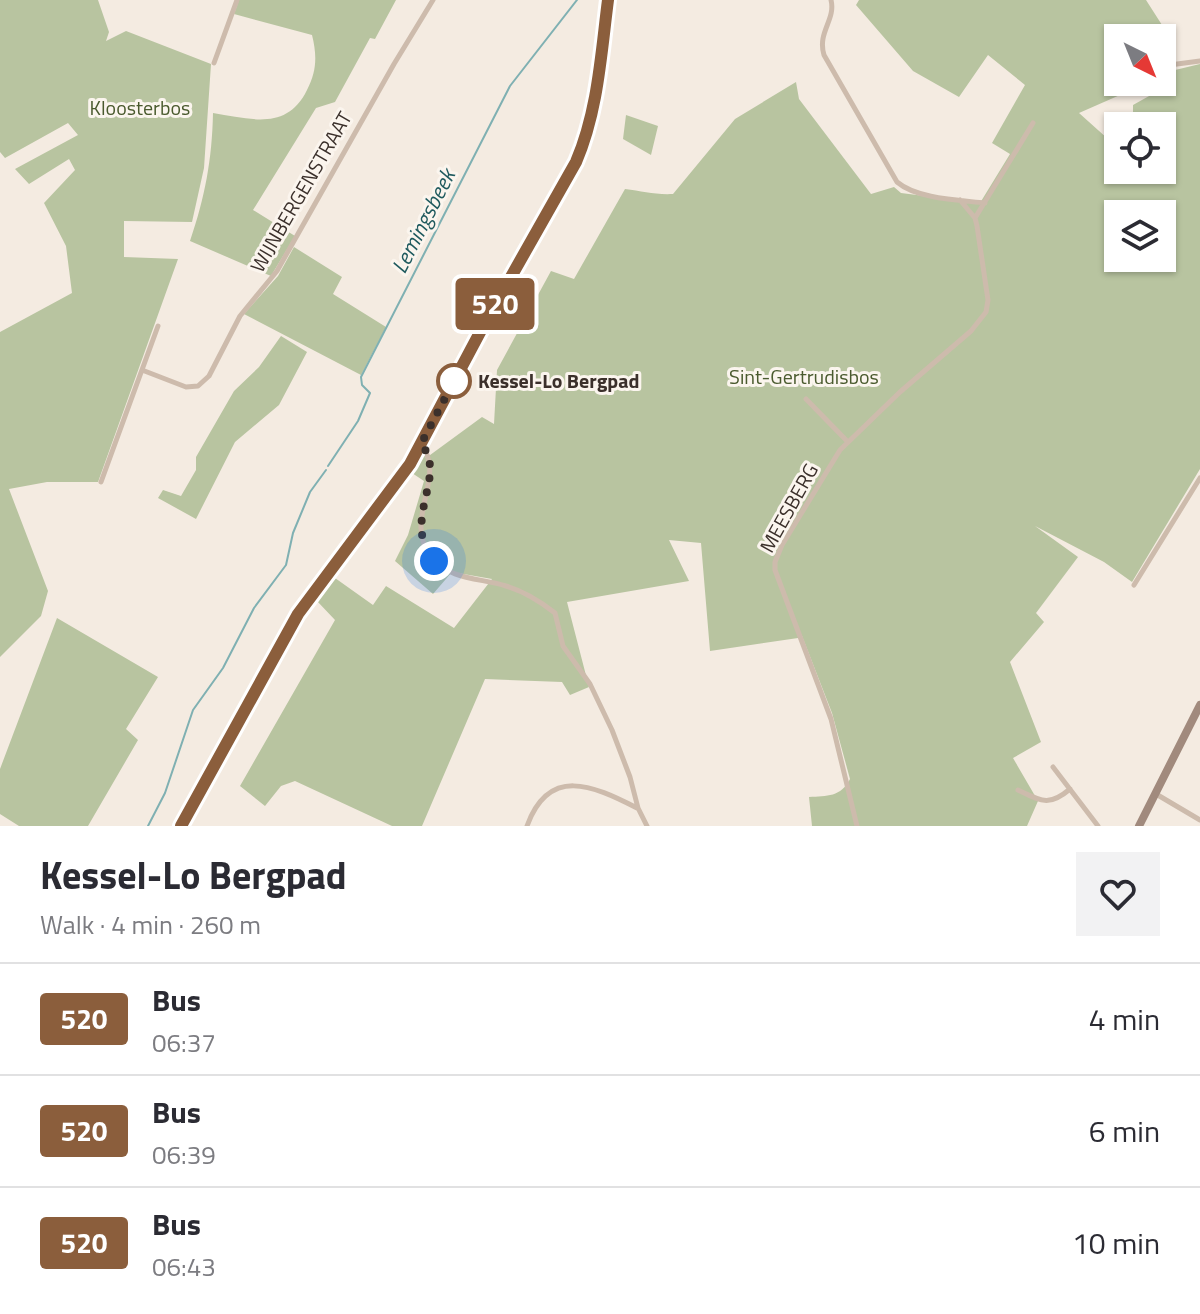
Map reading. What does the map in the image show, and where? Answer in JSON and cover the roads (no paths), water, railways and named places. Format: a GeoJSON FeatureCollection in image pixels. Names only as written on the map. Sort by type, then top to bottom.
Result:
{"type":"FeatureCollection","features":[{"type":"Feature","properties":{"kind":"street"},"geometry":{"type":"LineString","coordinates":[[214,63],[237,0]]}},
{"type":"Feature","properties":{"kind":"street","name":"WIJNBERGENSTRAAT"},"geometry":{"type":"LineString","coordinates":[[142,370],[186,387],[198,386],[209,376],[240,316],[277,271],[433,0]]}},
{"type":"Feature","properties":{"kind":"street"},"geometry":{"type":"LineString","coordinates":[[181,826],[298,614],[410,464],[581,150],[599,75],[607,0]]}},
{"type":"Feature","properties":{"kind":"street"},"geometry":{"type":"LineString","coordinates":[[831,0],[832,12],[821,39],[824,55],[897,182],[906,189],[985,203]]}},
{"type":"Feature","properties":{"kind":"street"},"geometry":{"type":"LineString","coordinates":[[1176,65],[1200,61]]}},
{"type":"Feature","properties":{"kind":"street"},"geometry":{"type":"LineString","coordinates":[[960,200],[975,218],[1033,123]]}},
{"type":"Feature","properties":{"kind":"street","name":"MEESBERG"},"geometry":{"type":"LineString","coordinates":[[857,826],[831,719],[775,570],[775,562],[834,459],[848,442],[981,320],[988,306],[975,218]]}},
{"type":"Feature","properties":{"kind":"street"},"geometry":{"type":"LineString","coordinates":[[101,482],[158,326]]}},
{"type":"Feature","properties":{"kind":"street"},"geometry":{"type":"LineString","coordinates":[[806,399],[848,442]]}},
{"type":"Feature","properties":{"kind":"street"},"geometry":{"type":"LineString","coordinates":[[421,444],[426,450],[431,469],[422,520],[423,541],[430,556],[443,567],[475,581],[510,587],[546,606],[558,617],[563,646],[585,676],[612,730],[647,826]]}},
{"type":"Feature","properties":{"kind":"street"},"geometry":{"type":"LineString","coordinates":[[1134,585],[1200,478]]}},
{"type":"Feature","properties":{"kind":"street"},"geometry":{"type":"LineString","coordinates":[[1139,826],[1200,705]]}},
{"type":"Feature","properties":{"kind":"street"},"geometry":{"type":"LineString","coordinates":[[1053,767],[1098,826]]}},
{"type":"Feature","properties":{"kind":"street"},"geometry":{"type":"LineString","coordinates":[[527,826],[543,795],[555,788],[572,785],[588,787],[638,808]]}},
{"type":"Feature","properties":{"kind":"street"},"geometry":{"type":"LineString","coordinates":[[1018,790],[1046,801],[1060,798],[1070,789]]}},
{"type":"Feature","properties":{"kind":"street"},"geometry":{"type":"LineString","coordinates":[[1155,793],[1200,820]]}},
{"type":"Feature","properties":{"kind":"waterway","name":"Lemingsbeek"},"geometry":{"type":"LineString","coordinates":[[328,466],[358,421],[370,393],[362,385],[361,377],[510,86],[577,0]]}},
{"type":"Feature","properties":{"kind":"waterway","name":"Lemingsbeek"},"geometry":{"type":"LineString","coordinates":[[148,826],[165,793],[193,710],[223,668],[254,608],[286,565],[293,533],[310,492],[326,470]]}},
{"type":"Feature","properties":{"kind":"place","name":"Kessel-Lo Bergpad"},"geometry":{"type":"Point","coordinates":[454,381]}},
{"type":"Feature","properties":{"kind":"park label","name":"Kloosterbos"},"geometry":{"type":"Point","coordinates":[140,108]}},
{"type":"Feature","properties":{"kind":"park label","name":"Sint-Gertrudisbos"},"geometry":{"type":"Point","coordinates":[804,377]}}]}
